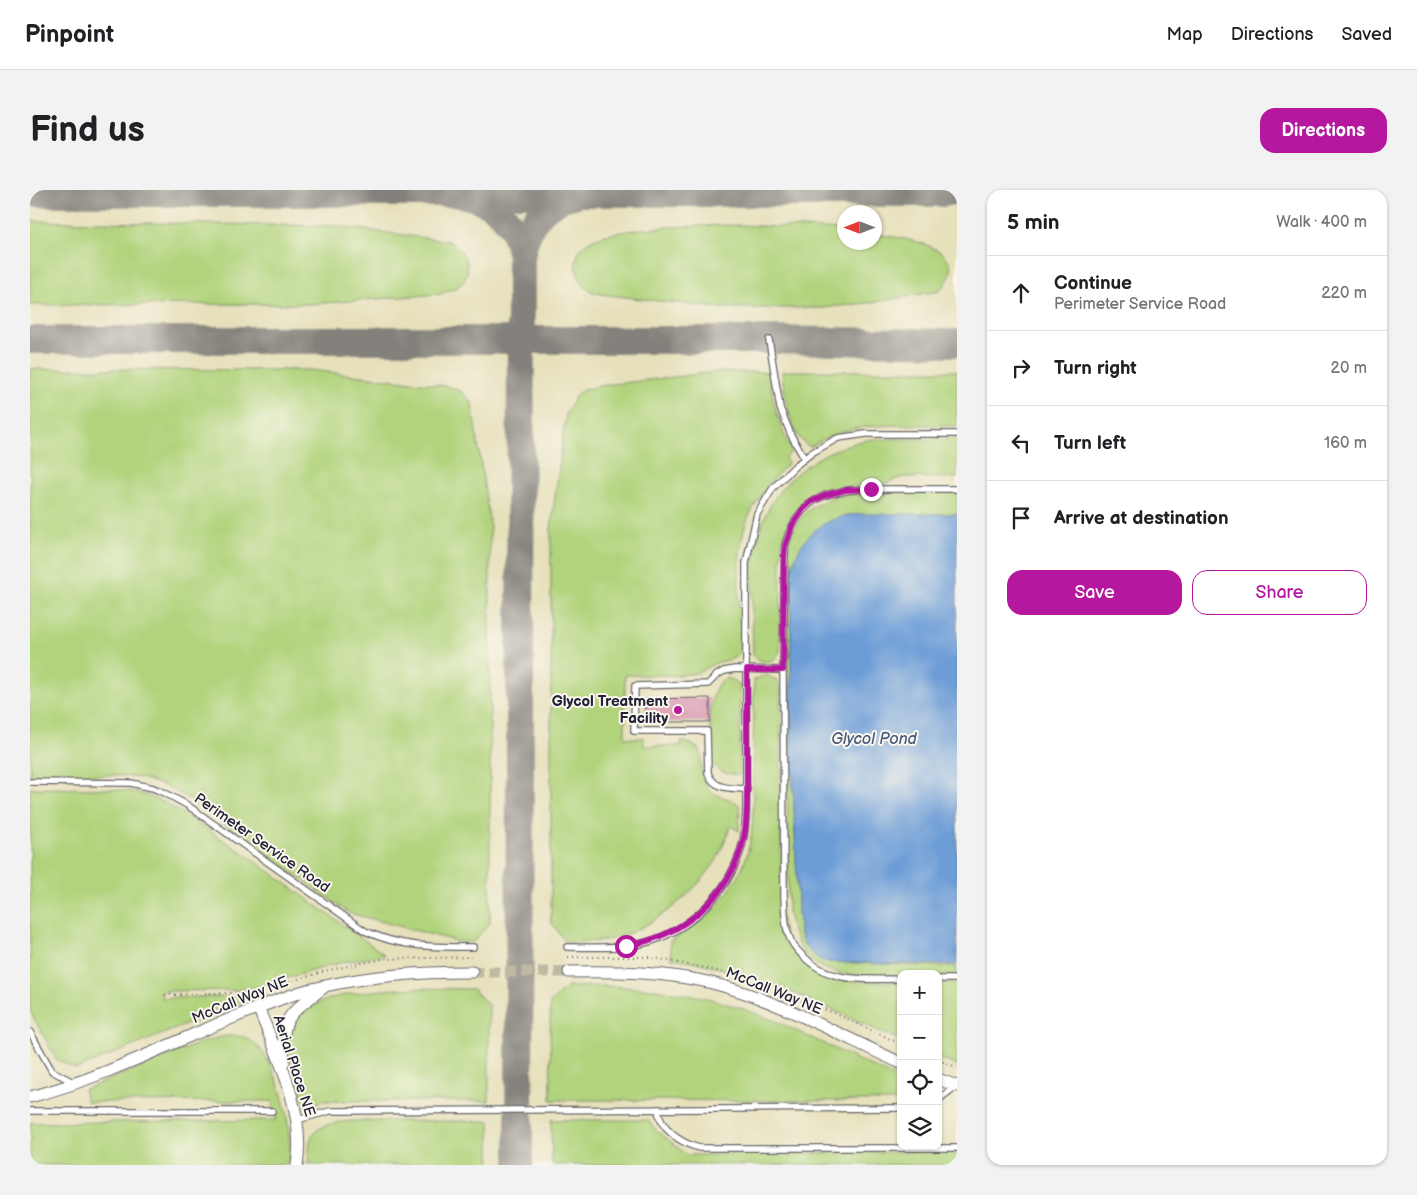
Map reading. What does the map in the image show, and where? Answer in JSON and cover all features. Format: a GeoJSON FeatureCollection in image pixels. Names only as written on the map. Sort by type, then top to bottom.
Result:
{"type":"FeatureCollection","features":[{"type":"Feature","properties":{"kind":"street","name":"McCall Way NE"},"geometry":{"type":"LineString","coordinates":[[30,1097],[74,1083],[258,1007],[297,993],[364,978],[396,974],[472,972]]}},
{"type":"Feature","properties":{"kind":"street","name":"McCall Way NE"},"geometry":{"type":"LineString","coordinates":[[569,972],[647,974],[684,977],[713,983],[784,1009],[897,1061]]}},
{"type":"Feature","properties":{"kind":"street"},"geometry":{"type":"LineString","coordinates":[[285,1077],[282,1043],[283,1029],[286,1022],[301,1006],[326,986]]}},
{"type":"Feature","properties":{"kind":"street","name":"Aerial Place NE"},"geometry":{"type":"LineString","coordinates":[[258,1007],[285,1077],[297,1120],[299,1146],[297,1165]]}},
{"type":"Feature","properties":{"kind":"street"},"geometry":{"type":"LineString","coordinates":[[942,1081],[956,1086]]}},
{"type":"Feature","properties":{"kind":"lane"},"geometry":{"type":"LineString","coordinates":[[769,340],[780,408],[791,435],[804,458]]}},
{"type":"Feature","properties":{"kind":"lane"},"geometry":{"type":"LineString","coordinates":[[568,947],[626,946],[672,932],[697,915],[719,892],[736,864],[745,834],[747,789],[746,563],[757,514],[773,488],[804,458],[838,438],[866,434],[957,434]]}},
{"type":"Feature","properties":{"kind":"lane"},"geometry":{"type":"LineString","coordinates":[[897,979],[845,978],[827,974],[812,965],[798,951],[789,937],[785,918],[784,898],[783,670],[785,546],[792,526],[803,509],[811,502],[826,495],[845,490],[957,490]]}},
{"type":"Feature","properties":{"kind":"lane"},"geometry":{"type":"LineString","coordinates":[[747,789],[719,786],[710,779],[708,773],[707,730],[634,731],[635,686],[708,684],[724,671],[783,670]]}},
{"type":"Feature","properties":{"kind":"lane","name":"Perimeter Service Road"},"geometry":{"type":"LineString","coordinates":[[30,782],[123,783],[153,788],[187,805],[365,931],[379,938],[404,944],[432,947],[473,947]]}},
{"type":"Feature","properties":{"kind":"lane"},"geometry":{"type":"LineString","coordinates":[[942,979],[957,979]]}},
{"type":"Feature","properties":{"kind":"lane"},"geometry":{"type":"LineString","coordinates":[[30,1032],[52,1070],[74,1083]]}},
{"type":"Feature","properties":{"kind":"lane"},"geometry":{"type":"LineString","coordinates":[[942,1097],[956,1086]]}},
{"type":"Feature","properties":{"kind":"lane"},"geometry":{"type":"LineString","coordinates":[[297,1120],[330,1111],[897,1108]]}},
{"type":"Feature","properties":{"kind":"lane"},"geometry":{"type":"LineString","coordinates":[[658,1109],[661,1122],[665,1128],[685,1143],[699,1148],[957,1148]]}},
{"type":"Feature","properties":{"kind":"lane"},"geometry":{"type":"LineString","coordinates":[[30,1111],[272,1111]]}},
{"type":"Feature","properties":{"kind":"path"},"geometry":{"type":"LineString","coordinates":[[165,995],[255,992],[330,970],[383,959],[471,957]]}},
{"type":"Feature","properties":{"kind":"path"},"geometry":{"type":"LineString","coordinates":[[942,1061],[957,1067]]}},
{"type":"Feature","properties":{"kind":"green space"},"geometry":{"type":"Polygon","coordinates":[[[30,221],[336,226],[448,241],[454,244],[463,255],[466,261],[467,274],[455,289],[440,294],[312,304],[30,305],[30,221]]]}},
{"type":"Feature","properties":{"kind":"green space"},"geometry":{"type":"Polygon","coordinates":[[[739,225],[837,230],[837,250],[882,250],[882,235],[921,243],[933,248],[943,254],[949,261],[951,271],[939,291],[875,302],[822,308],[718,308],[598,294],[582,283],[576,262],[580,249],[585,244],[614,233],[682,226],[739,225]]]}},
{"type":"Feature","properties":{"kind":"green space"},"geometry":{"type":"Polygon","coordinates":[[[30,369],[310,370],[447,386],[467,397],[472,404],[490,526],[490,923],[473,942],[459,942],[349,913],[192,801],[168,787],[141,778],[111,775],[30,775],[30,369]]]}},
{"type":"Feature","properties":{"kind":"green space"},"geometry":{"type":"Polygon","coordinates":[[[782,371],[957,371],[957,426],[901,425],[862,428],[843,431],[811,447],[797,435],[793,425],[786,402],[782,371]]]}},
{"type":"Feature","properties":{"kind":"green space"},"geometry":{"type":"Polygon","coordinates":[[[716,372],[768,372],[777,413],[792,451],[785,458],[788,463],[758,500],[745,526],[739,571],[740,652],[733,659],[716,663],[693,674],[625,675],[625,738],[644,738],[644,746],[681,746],[681,741],[691,744],[701,751],[702,775],[706,786],[715,794],[734,801],[740,806],[739,831],[731,826],[718,856],[704,877],[683,899],[657,918],[630,933],[616,938],[566,943],[551,922],[551,528],[566,414],[576,395],[583,390],[605,385],[716,372]]]}},
{"type":"Feature","properties":{"kind":"green space"},"geometry":{"type":"Polygon","coordinates":[[[872,439],[957,439],[957,478],[903,477],[881,485],[828,490],[811,499],[790,521],[783,539],[780,651],[775,659],[768,662],[756,658],[753,655],[753,575],[756,550],[762,526],[772,503],[787,482],[809,464],[839,448],[872,439]]]}},
{"type":"Feature","properties":{"kind":"green space"},"geometry":{"type":"Polygon","coordinates":[[[957,493],[957,514],[846,515],[799,550],[793,563],[791,575],[791,734],[799,931],[808,950],[825,962],[957,967],[957,976],[942,975],[942,970],[897,970],[897,976],[861,976],[827,970],[802,951],[794,934],[788,911],[788,550],[792,533],[803,516],[818,504],[846,494],[957,493]]]}},
{"type":"Feature","properties":{"kind":"green space"},"geometry":{"type":"Polygon","coordinates":[[[766,675],[777,680],[781,690],[781,912],[785,935],[794,952],[805,964],[818,972],[833,978],[849,981],[897,982],[897,1039],[789,991],[731,971],[671,958],[670,941],[712,911],[733,885],[747,854],[753,814],[754,680],[766,675]]]}},
{"type":"Feature","properties":{"kind":"green space"},"geometry":{"type":"Polygon","coordinates":[[[728,678],[740,685],[740,775],[720,771],[711,761],[710,714],[712,701],[715,690],[720,682],[728,678]]]}},
{"type":"Feature","properties":{"kind":"green space"},"geometry":{"type":"Polygon","coordinates":[[[30,788],[110,789],[137,792],[166,803],[245,854],[385,955],[343,962],[246,990],[161,991],[162,998],[245,996],[247,1000],[76,1069],[57,1060],[30,1011],[30,788]]]}},
{"type":"Feature","properties":{"kind":"green space"},"geometry":{"type":"Polygon","coordinates":[[[942,983],[957,983],[957,1066],[942,1060],[942,983]]]}},
{"type":"Feature","properties":{"kind":"green space"},"geometry":{"type":"Polygon","coordinates":[[[606,986],[655,989],[707,998],[741,1008],[775,1021],[897,1078],[897,1101],[551,1100],[550,1003],[566,987],[606,986]]]}},
{"type":"Feature","properties":{"kind":"green space"},"geometry":{"type":"Polygon","coordinates":[[[414,988],[473,989],[489,1006],[489,1101],[323,1101],[307,1107],[290,1054],[289,1038],[294,1022],[306,1010],[321,1002],[340,996],[360,992],[414,988]]]}},
{"type":"Feature","properties":{"kind":"green space"},"geometry":{"type":"Polygon","coordinates":[[[225,1036],[239,1036],[248,1039],[259,1048],[268,1061],[276,1078],[287,1116],[290,1151],[288,1165],[30,1165],[30,1123],[276,1120],[272,1101],[87,1102],[83,1090],[203,1042],[225,1036]]]}},
{"type":"Feature","properties":{"kind":"green space"},"geometry":{"type":"Polygon","coordinates":[[[551,1120],[648,1120],[654,1128],[687,1155],[957,1151],[957,1165],[552,1165],[551,1120]]]}},
{"type":"Feature","properties":{"kind":"green space"},"geometry":{"type":"Polygon","coordinates":[[[352,1121],[490,1121],[490,1165],[308,1165],[310,1141],[316,1131],[327,1125],[352,1121]]]}},
{"type":"Feature","properties":{"kind":"water","name":"Glycol Pond"},"geometry":{"type":"Polygon","coordinates":[[[861,514],[957,514],[957,965],[825,962],[808,950],[799,931],[791,734],[791,575],[799,549],[814,531],[835,519],[861,514]]]}},
{"type":"Feature","properties":{"kind":"building","name":"Glycol Treatment Facility"},"geometry":{"type":"Polygon","coordinates":[[[710,698],[710,722],[645,722],[645,699],[710,698]]]}},
{"type":"Feature","properties":{"kind":"taxiway"},"geometry":{"type":"LineString","coordinates":[[30,193],[943,193],[957,190]]}},
{"type":"Feature","properties":{"kind":"taxiway"},"geometry":{"type":"LineString","coordinates":[[452,193],[479,199],[490,204],[499,212],[507,220],[513,231],[521,257],[519,1165]]}},
{"type":"Feature","properties":{"kind":"taxiway"},"geometry":{"type":"LineString","coordinates":[[521,257],[523,246],[537,217],[553,203],[574,195]]}},
{"type":"Feature","properties":{"kind":"taxiway"},"geometry":{"type":"LineString","coordinates":[[30,340],[769,340],[957,343]]}},
{"type":"Feature","properties":{"kind":"tunnel"},"geometry":{"type":"LineString","coordinates":[[472,972],[569,972]]}},
{"type":"Feature","properties":{"kind":"place","name":"Glycol Treatment Facility"},"geometry":{"type":"Point","coordinates":[678,710]}},
{"type":"Feature","properties":{"kind":"route"},"geometry":{"type":"LineString","coordinates":[[626,946],[672,932],[697,915],[719,892],[736,864],[745,834],[747,670],[783,670],[784,557],[788,536],[803,509],[818,498],[845,490],[871,489]]}}]}
